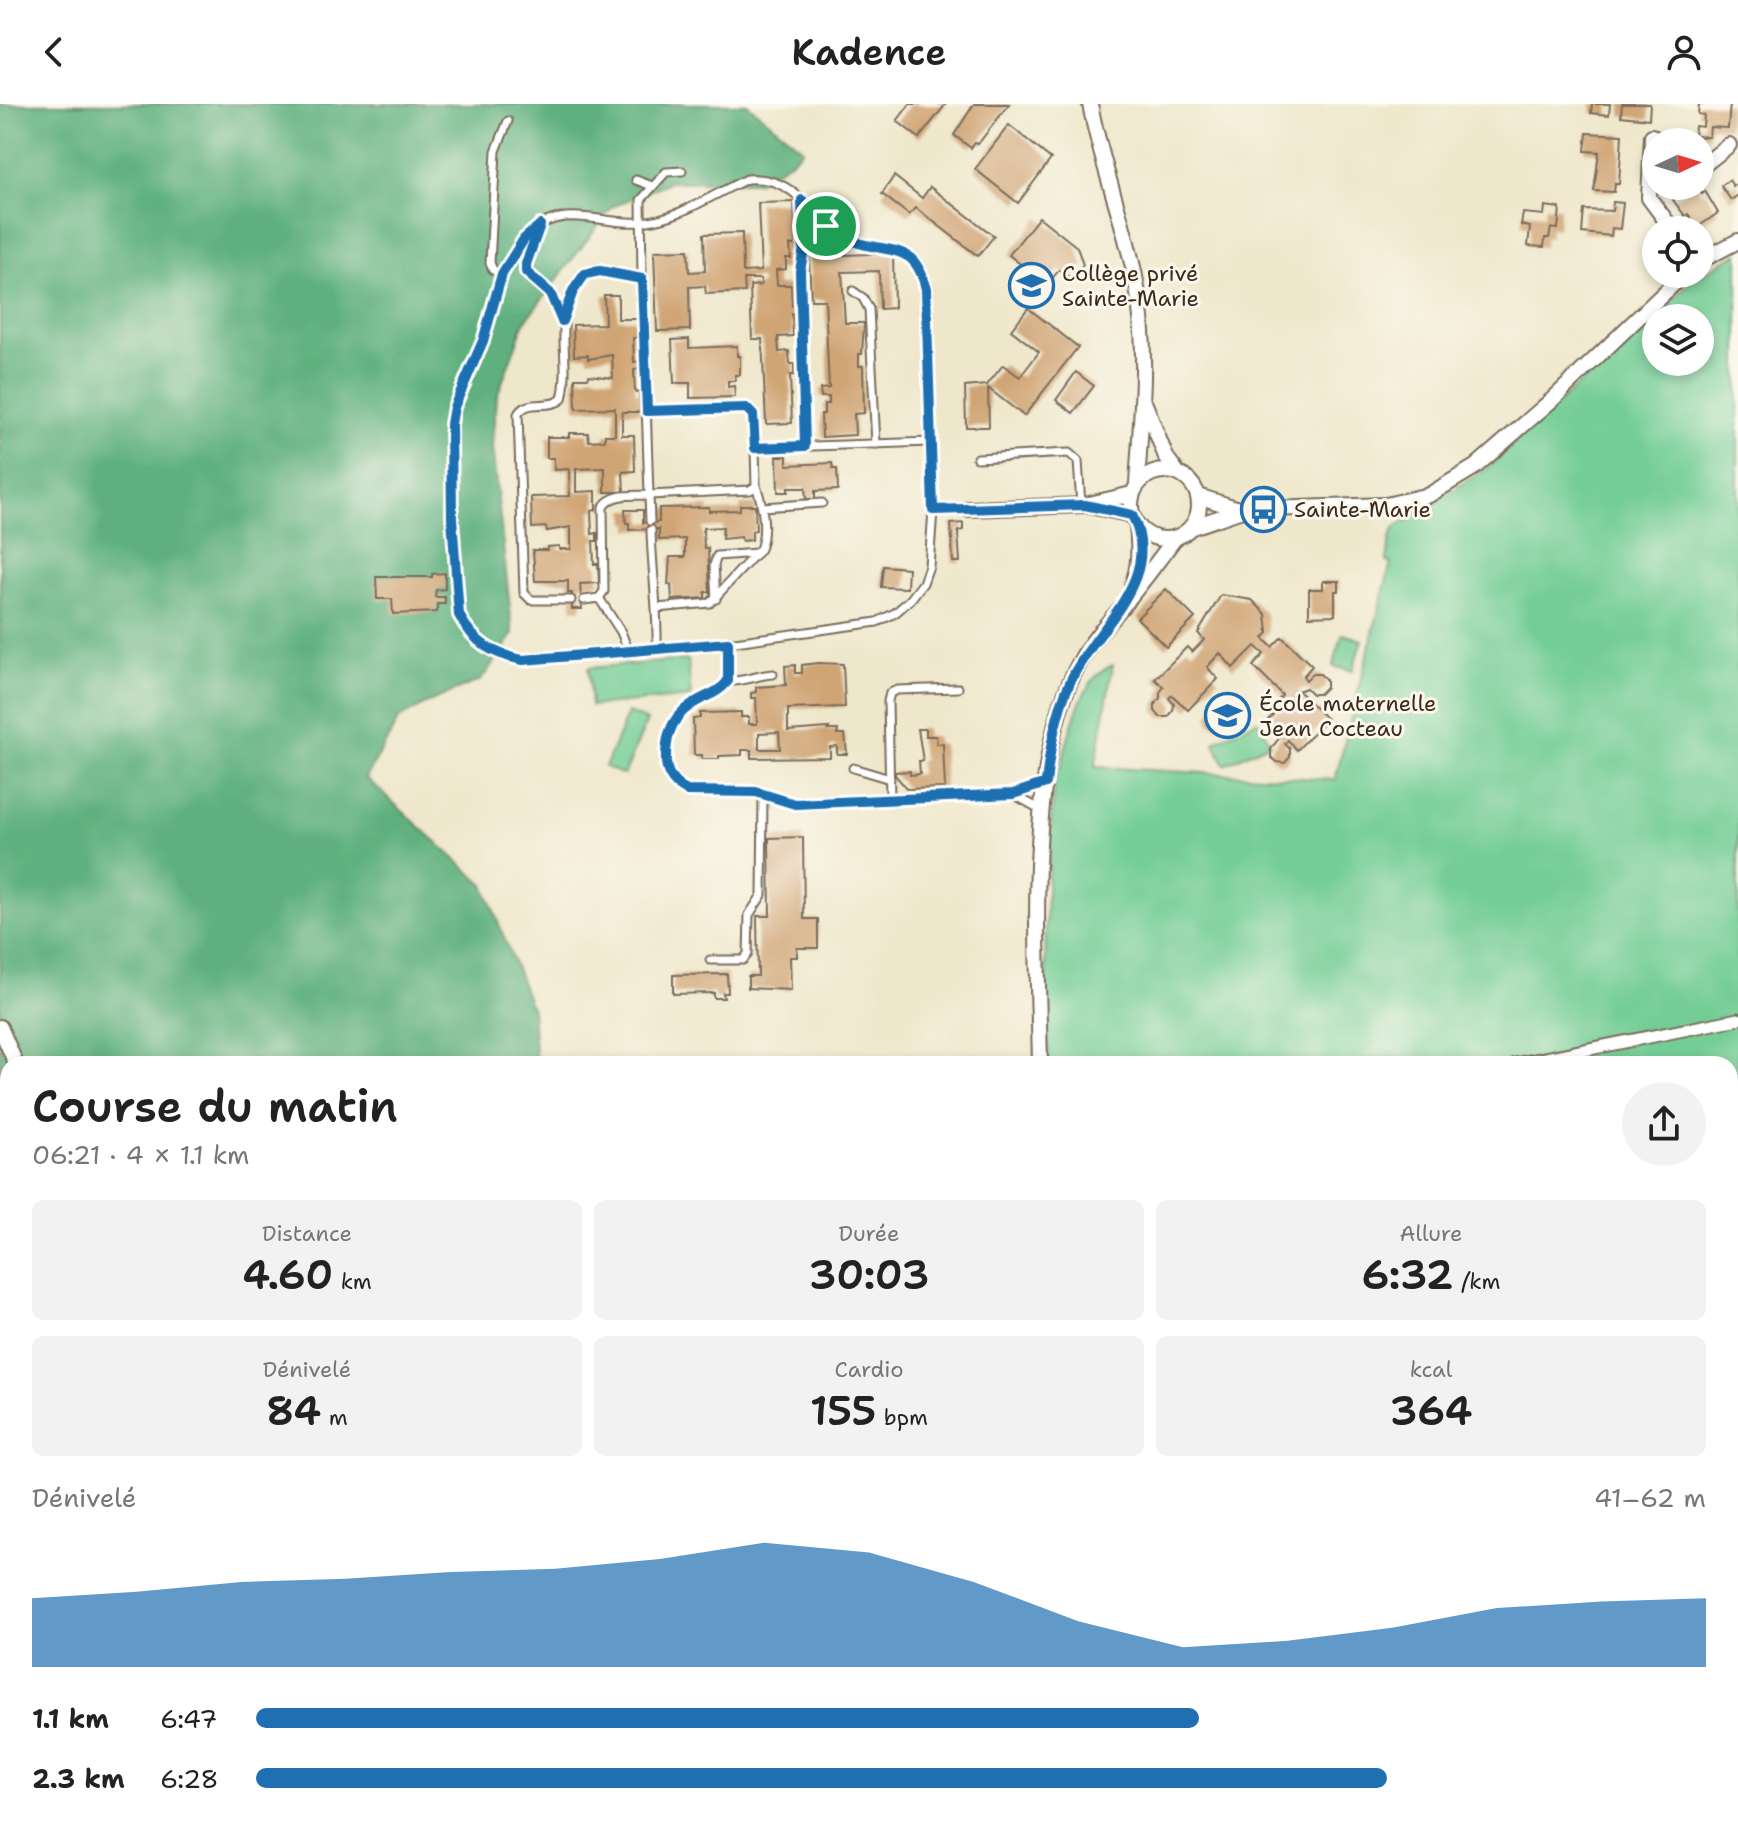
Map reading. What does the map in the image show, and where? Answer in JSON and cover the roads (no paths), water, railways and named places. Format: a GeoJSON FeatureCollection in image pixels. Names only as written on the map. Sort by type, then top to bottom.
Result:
{"type":"FeatureCollection","features":[{"type":"Feature","properties":{"kind":"street"},"geometry":{"type":"LineString","coordinates":[[1090,104],[1106,175],[1136,279],[1143,340],[1143,400],[1134,520],[1140,550],[1138,571],[1126,601]]}},
{"type":"Feature","properties":{"kind":"street"},"geometry":{"type":"LineString","coordinates":[[1714,157],[1729,145]]}},
{"type":"Feature","properties":{"kind":"street"},"geometry":{"type":"LineString","coordinates":[[1714,254],[1738,241]]}},
{"type":"Feature","properties":{"kind":"street"},"geometry":{"type":"LineString","coordinates":[[1040,1056],[1038,966],[1043,811],[1058,716],[1069,683],[1097,635],[1175,538],[1192,527],[1242,510],[1386,505],[1429,495],[1475,467],[1542,409],[1669,288]]}},
{"type":"Feature","properties":{"kind":"street"},"geometry":{"type":"LineString","coordinates":[[1143,400],[1166,457],[1177,472],[1194,486],[1198,496],[1199,508],[1192,527]]}},
{"type":"Feature","properties":{"kind":"street"},"geometry":{"type":"LineString","coordinates":[[968,509],[1083,505],[1135,489],[1155,472],[1177,472]]}},
{"type":"Feature","properties":{"kind":"street"},"geometry":{"type":"LineString","coordinates":[[1198,496],[1242,510]]}},
{"type":"Feature","properties":{"kind":"street"},"geometry":{"type":"LineString","coordinates":[[1083,505],[1134,520],[1154,538],[1175,538]]}},
{"type":"Feature","properties":{"kind":"street"},"geometry":{"type":"LineString","coordinates":[[1555,1056],[1738,1019]]}},
{"type":"Feature","properties":{"kind":"street"},"geometry":{"type":"LineString","coordinates":[[0,1027],[13,1056]]}},
{"type":"Feature","properties":{"kind":"lane"},"geometry":{"type":"LineString","coordinates":[[502,274],[493,270],[490,263],[496,151],[508,121]]}},
{"type":"Feature","properties":{"kind":"lane"},"geometry":{"type":"LineString","coordinates":[[657,649],[649,495],[641,200],[666,172],[682,171]]}},
{"type":"Feature","properties":{"kind":"lane"},"geometry":{"type":"LineString","coordinates":[[803,243],[853,241],[902,252],[919,266],[926,289],[933,510],[931,556],[927,574],[917,592],[895,613],[870,624],[728,643],[523,660],[492,652],[479,644],[459,615],[452,532],[451,424],[454,407],[483,341],[502,274],[524,239],[540,225],[559,217],[640,223],[683,212],[747,179],[758,178],[777,183],[802,200],[826,226],[853,241]]}},
{"type":"Feature","properties":{"kind":"lane"},"geometry":{"type":"LineString","coordinates":[[636,180],[652,186]]}},
{"type":"Feature","properties":{"kind":"lane"},"geometry":{"type":"LineString","coordinates":[[802,200],[800,271],[805,446]]}},
{"type":"Feature","properties":{"kind":"lane"},"geometry":{"type":"LineString","coordinates":[[540,225],[526,272],[550,293],[562,321]]}},
{"type":"Feature","properties":{"kind":"lane"},"geometry":{"type":"LineString","coordinates":[[571,600],[531,600],[524,593],[518,414],[521,408],[552,405],[562,399],[562,321],[573,291],[585,274],[600,271],[642,279]]}},
{"type":"Feature","properties":{"kind":"lane"},"geometry":{"type":"LineString","coordinates":[[853,291],[863,298],[869,309],[876,444]]}},
{"type":"Feature","properties":{"kind":"lane"},"geometry":{"type":"LineString","coordinates":[[647,411],[746,408],[753,415],[756,486],[762,507],[763,542],[716,599],[704,606],[657,608]]}},
{"type":"Feature","properties":{"kind":"lane"},"geometry":{"type":"LineString","coordinates":[[755,448],[931,442]]}},
{"type":"Feature","properties":{"kind":"lane"},"geometry":{"type":"LineString","coordinates":[[977,458],[1069,453],[1078,461],[1083,505]]}},
{"type":"Feature","properties":{"kind":"lane"},"geometry":{"type":"LineString","coordinates":[[599,598],[605,586],[603,507],[610,498],[750,490],[756,486]]}},
{"type":"Feature","properties":{"kind":"lane"},"geometry":{"type":"LineString","coordinates":[[762,507],[822,503]]}},
{"type":"Feature","properties":{"kind":"lane"},"geometry":{"type":"LineString","coordinates":[[933,510],[968,509]]}},
{"type":"Feature","properties":{"kind":"lane"},"geometry":{"type":"LineString","coordinates":[[716,599],[714,565],[717,556],[757,553]]}},
{"type":"Feature","properties":{"kind":"lane"},"geometry":{"type":"LineString","coordinates":[[599,598],[621,632],[629,652]]}},
{"type":"Feature","properties":{"kind":"lane"},"geometry":{"type":"LineString","coordinates":[[584,600],[599,598]]}},
{"type":"Feature","properties":{"kind":"lane"},"geometry":{"type":"LineString","coordinates":[[728,643],[728,681],[718,691],[689,704],[674,718],[669,730],[666,765],[678,787],[687,791],[749,791],[795,804],[1013,794],[1046,783]]}},
{"type":"Feature","properties":{"kind":"lane"},"geometry":{"type":"LineString","coordinates":[[728,681],[741,682],[757,674],[773,674]]}},
{"type":"Feature","properties":{"kind":"lane"},"geometry":{"type":"LineString","coordinates":[[890,800],[890,693],[897,690],[958,688]]}},
{"type":"Feature","properties":{"kind":"lane"},"geometry":{"type":"LineString","coordinates":[[853,768],[890,779]]}},
{"type":"Feature","properties":{"kind":"lane"},"geometry":{"type":"LineString","coordinates":[[710,960],[743,960],[748,954],[749,915],[762,895],[763,794]]}},
{"type":"Feature","properties":{"kind":"lane"},"geometry":{"type":"LineString","coordinates":[[1013,794],[1043,811]]}},
{"type":"Feature","properties":{"kind":"place","name":"Collège privé Sainte-Marie"},"geometry":{"type":"Point","coordinates":[1031,286]}},
{"type":"Feature","properties":{"kind":"place","name":"Sainte-Marie"},"geometry":{"type":"Point","coordinates":[1263,509]}},
{"type":"Feature","properties":{"kind":"place","name":"École maternelle Jean Cocteau"},"geometry":{"type":"Point","coordinates":[1228,716]}}]}
